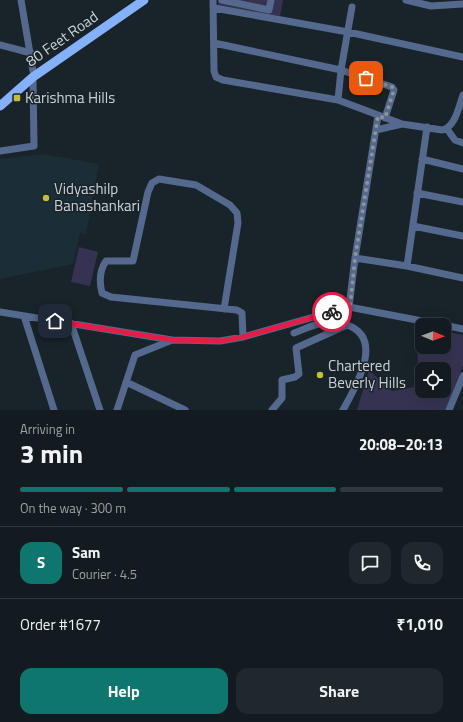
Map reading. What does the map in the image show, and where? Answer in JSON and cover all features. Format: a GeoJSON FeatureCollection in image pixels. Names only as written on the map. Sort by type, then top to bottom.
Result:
{"type":"FeatureCollection","features":[{"type":"Feature","properties":{"kind":"main road","name":"80 Feet Road"},"geometry":{"type":"LineString","coordinates":[[0,99],[136,0]]}},
{"type":"Feature","properties":{"kind":"main road","name":"80 Feet Road"},"geometry":{"type":"LineString","coordinates":[[0,106],[33,74],[144,0]]}},
{"type":"Feature","properties":{"kind":"street"},"geometry":{"type":"LineString","coordinates":[[0,151],[34,146],[33,74],[31,53],[21,0]]}},
{"type":"Feature","properties":{"kind":"street"},"geometry":{"type":"LineString","coordinates":[[213,0],[214,71],[216,77],[338,100],[402,124],[442,130],[447,128],[460,111],[463,95]]}},
{"type":"Feature","properties":{"kind":"street"},"geometry":{"type":"LineString","coordinates":[[222,0],[246,3],[269,10],[271,0]]}},
{"type":"Feature","properties":{"kind":"street"},"geometry":{"type":"LineString","coordinates":[[406,0],[431,6],[463,4]]}},
{"type":"Feature","properties":{"kind":"street"},"geometry":{"type":"LineString","coordinates":[[244,13],[246,3]]}},
{"type":"Feature","properties":{"kind":"street"},"geometry":{"type":"LineString","coordinates":[[338,100],[341,70],[352,7]]}},
{"type":"Feature","properties":{"kind":"street"},"geometry":{"type":"LineString","coordinates":[[214,8],[348,32],[463,57]]}},
{"type":"Feature","properties":{"kind":"street"},"geometry":{"type":"LineString","coordinates":[[214,43],[341,70],[393,87],[394,90],[376,130],[345,325]]}},
{"type":"Feature","properties":{"kind":"street"},"geometry":{"type":"LineString","coordinates":[[0,45],[31,53]]}},
{"type":"Feature","properties":{"kind":"street"},"geometry":{"type":"LineString","coordinates":[[376,130],[402,124]]}},
{"type":"Feature","properties":{"kind":"street"},"geometry":{"type":"LineString","coordinates":[[407,266],[427,127]]}},
{"type":"Feature","properties":{"kind":"street"},"geometry":{"type":"LineString","coordinates":[[447,128],[455,140],[463,143]]}},
{"type":"Feature","properties":{"kind":"street"},"geometry":{"type":"LineString","coordinates":[[422,159],[463,168]]}},
{"type":"Feature","properties":{"kind":"street"},"geometry":{"type":"LineString","coordinates":[[224,308],[238,223],[237,213],[230,205],[196,185],[159,179],[152,183],[148,192],[133,261],[106,261],[102,266],[99,282],[102,293],[111,297],[224,308],[242,313],[243,337]]}},
{"type":"Feature","properties":{"kind":"street"},"geometry":{"type":"LineString","coordinates":[[417,193],[463,202]]}},
{"type":"Feature","properties":{"kind":"street"},"geometry":{"type":"LineString","coordinates":[[413,226],[463,236]]}},
{"type":"Feature","properties":{"kind":"street"},"geometry":{"type":"LineString","coordinates":[[355,258],[407,266],[463,278]]}},
{"type":"Feature","properties":{"kind":"street"},"geometry":{"type":"LineString","coordinates":[[0,312],[172,340],[220,341],[243,337],[347,307],[415,320]]}},
{"type":"Feature","properties":{"kind":"street"},"geometry":{"type":"LineString","coordinates":[[24,316],[54,410]]}},
{"type":"Feature","properties":{"kind":"street"},"geometry":{"type":"LineString","coordinates":[[294,333],[326,322],[336,322],[360,331],[366,344],[363,369],[344,410]]}},
{"type":"Feature","properties":{"kind":"street"},"geometry":{"type":"LineString","coordinates":[[71,323],[100,410]]}},
{"type":"Feature","properties":{"kind":"street"},"geometry":{"type":"LineString","coordinates":[[272,410],[282,398],[282,380],[295,377],[299,374],[296,348],[345,325]]}},
{"type":"Feature","properties":{"kind":"street"},"geometry":{"type":"LineString","coordinates":[[451,326],[463,329]]}},
{"type":"Feature","properties":{"kind":"street"},"geometry":{"type":"LineString","coordinates":[[117,410],[135,355],[172,340]]}},
{"type":"Feature","properties":{"kind":"street"},"geometry":{"type":"LineString","coordinates":[[449,410],[463,376]]}},
{"type":"Feature","properties":{"kind":"street"},"geometry":{"type":"LineString","coordinates":[[126,382],[185,410]]}},
{"type":"Feature","properties":{"kind":"shaded area"},"geometry":{"type":"Polygon","coordinates":[[[218,0],[283,0],[280,16],[218,6],[218,0]]]}},
{"type":"Feature","properties":{"kind":"shaded area","name":"Vidyashilp Banashankari"},"geometry":{"type":"Polygon","coordinates":[[[43,154],[99,164],[86,234],[80,233],[73,264],[0,279],[0,159],[43,154]]]}},
{"type":"Feature","properties":{"kind":"shaded area"},"geometry":{"type":"Polygon","coordinates":[[[79,247],[98,252],[90,286],[71,282],[79,247]]]}},
{"type":"Feature","properties":{"kind":"shaded area"},"geometry":{"type":"Polygon","coordinates":[[[451,332],[463,335],[463,365],[447,410],[357,410],[369,370],[392,391],[415,387],[415,398],[451,398],[451,362],[418,362],[417,354],[451,354],[451,332]]]}},
{"type":"Feature","properties":{"kind":"way so far"},"geometry":{"type":"LineString","coordinates":[[332,312],[350,307],[355,258],[378,116],[385,118],[394,90],[393,87],[366,78]]}},
{"type":"Feature","properties":{"kind":"place","name":"Karishma Hills"},"geometry":{"type":"Point","coordinates":[17,98]}},
{"type":"Feature","properties":{"kind":"place","name":"Vidyashilp Banashankari"},"geometry":{"type":"Point","coordinates":[46,198]}},
{"type":"Feature","properties":{"kind":"place","name":"Chartered Beverly Hills"},"geometry":{"type":"Point","coordinates":[320,375]}},
{"type":"Feature","properties":{"kind":"route"},"geometry":{"type":"LineString","coordinates":[[55,321],[172,340],[220,341],[243,337],[332,312]]}}]}
